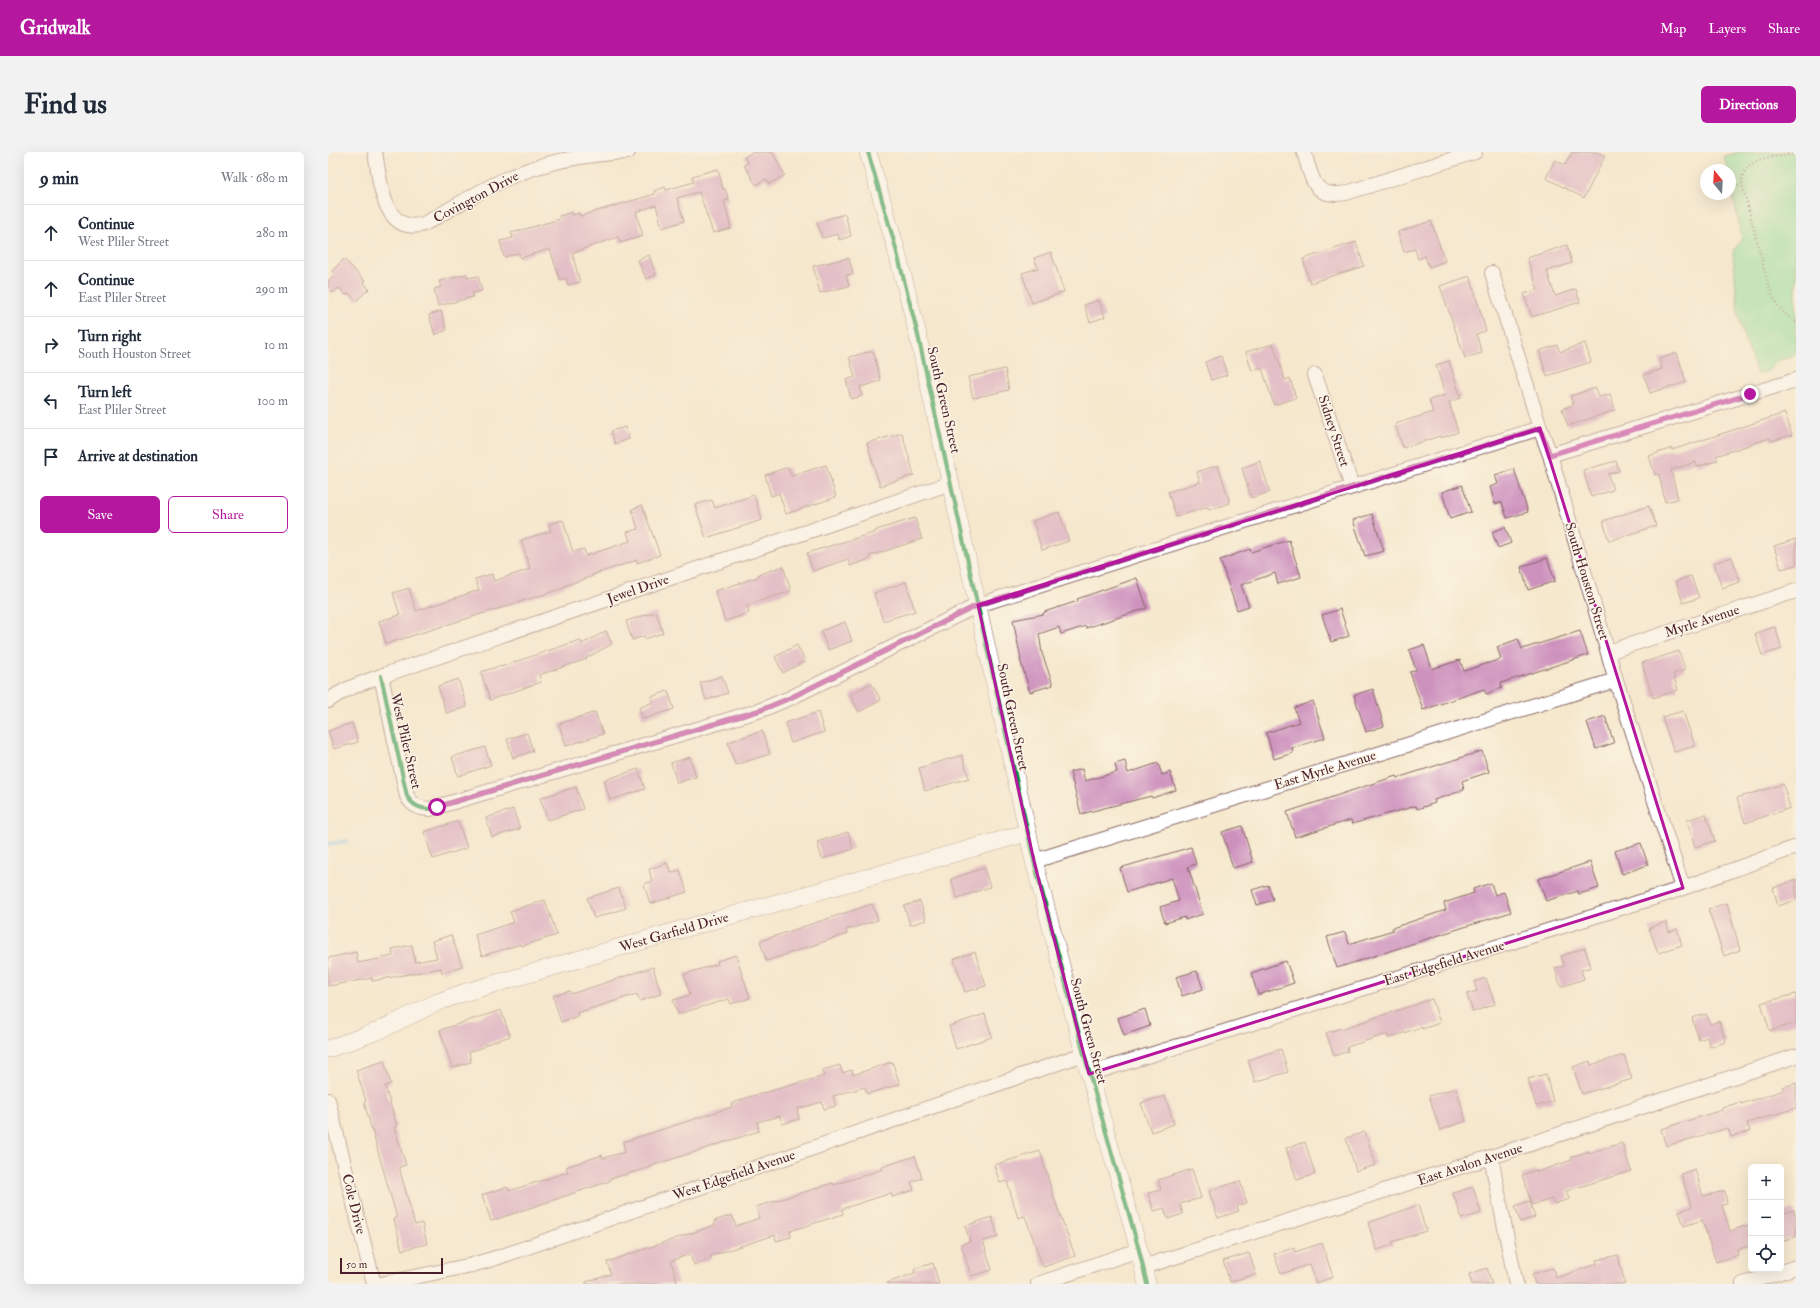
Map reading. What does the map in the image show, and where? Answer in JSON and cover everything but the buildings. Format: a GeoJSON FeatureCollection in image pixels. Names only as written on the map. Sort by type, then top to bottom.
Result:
{"type":"FeatureCollection","features":[{"type":"Feature","properties":{"kind":"street","name":"Covington Drive"},"geometry":{"type":"LineString","coordinates":[[375,152],[384,198],[389,212],[400,222],[416,226],[424,224],[486,189],[524,172],[574,158],[610,152],[628,152]]}},
{"type":"Feature","properties":{"kind":"street","name":"South Green Street"},"geometry":{"type":"LineString","coordinates":[[868,152],[913,312],[1027,833],[1089,1074],[1139,1250],[1147,1284]]}},
{"type":"Feature","properties":{"kind":"street"},"geometry":{"type":"LineString","coordinates":[[1304,152],[1312,177],[1317,187],[1325,193],[1332,194],[1346,193],[1475,152]]}},
{"type":"Feature","properties":{"kind":"street","name":"South Houston Street"},"geometry":{"type":"LineString","coordinates":[[1492,273],[1540,428],[1550,455],[1616,680],[1683,888]]}},
{"type":"Feature","properties":{"kind":"street","name":"Sidney Street"},"geometry":{"type":"LineString","coordinates":[[1315,375],[1352,487]]}},
{"type":"Feature","properties":{"kind":"street"},"geometry":{"type":"LineString","coordinates":[[1550,455],[1796,380]]}},
{"type":"Feature","properties":{"kind":"street","name":"West Pliler Street"},"geometry":{"type":"LineString","coordinates":[[381,676],[407,796],[412,804],[418,807],[430,809],[761,710],[800,694],[978,605],[1540,428]]}},
{"type":"Feature","properties":{"kind":"street","name":"Jewel Drive"},"geometry":{"type":"LineString","coordinates":[[328,701],[337,694],[381,676],[951,483]]}},
{"type":"Feature","properties":{"kind":"street","name":"Myrle Avenue"},"geometry":{"type":"LineString","coordinates":[[1608,652],[1796,591]]}},
{"type":"Feature","properties":{"kind":"street","name":"East Myrle Avenue"},"geometry":{"type":"LineString","coordinates":[[1034,860],[1616,680]]}},
{"type":"Feature","properties":{"kind":"street","name":"West Garfield Drive"},"geometry":{"type":"LineString","coordinates":[[328,1049],[378,1031],[438,1002],[463,993],[683,929],[1027,833]]}},
{"type":"Feature","properties":{"kind":"street","name":"East Edgefield Avenue"},"geometry":{"type":"LineString","coordinates":[[1089,1074],[1683,888],[1796,847]]}},
{"type":"Feature","properties":{"kind":"street","name":"West Edgefield Avenue"},"geometry":{"type":"LineString","coordinates":[[381,1284],[492,1259],[1084,1054]]}},
{"type":"Feature","properties":{"kind":"street","name":"East Avalon Avenue"},"geometry":{"type":"LineString","coordinates":[[1143,1267],[1491,1157],[1796,1056]]}},
{"type":"Feature","properties":{"kind":"street","name":"Cole Drive"},"geometry":{"type":"LineString","coordinates":[[328,1100],[374,1284]]}},
{"type":"Feature","properties":{"kind":"street"},"geometry":{"type":"LineString","coordinates":[[1491,1157],[1516,1284]]}},
{"type":"Feature","properties":{"kind":"street"},"geometry":{"type":"LineString","coordinates":[[1038,1284],[1139,1250]]}},
{"type":"Feature","properties":{"kind":"street"},"geometry":{"type":"LineString","coordinates":[[1743,1284],[1796,1266]]}},
{"type":"Feature","properties":{"kind":"path"},"geometry":{"type":"LineString","coordinates":[[1796,153],[1755,162],[1749,165],[1741,176],[1768,287],[1774,300],[1784,314],[1796,322]]}},
{"type":"Feature","properties":{"kind":"path"},"geometry":{"type":"LineString","coordinates":[[1736,186],[1742,184]]}},
{"type":"Feature","properties":{"kind":"highlighted area"},"geometry":{"type":"Polygon","coordinates":[[[1540,428],[1683,888],[1089,1074],[1034,861],[978,605],[1540,428]]]}},
{"type":"Feature","properties":{"kind":"green space"},"geometry":{"type":"Polygon","coordinates":[[[1741,152],[1796,152],[1796,355],[1777,361],[1768,371],[1757,374],[1738,314],[1733,253],[1742,238],[1734,200],[1736,200],[1736,164],[1726,164],[1724,156],[1741,152]]]}},
{"type":"Feature","properties":{"kind":"waterway"},"geometry":{"type":"LineString","coordinates":[[328,844],[347,841]]}},
{"type":"Feature","properties":{"kind":"cycle path"},"geometry":{"type":"LineString","coordinates":[[868,152],[895,245],[917,331],[1034,861],[1084,1054],[1139,1250],[1147,1284]]}},
{"type":"Feature","properties":{"kind":"cycle path"},"geometry":{"type":"LineString","coordinates":[[381,676],[407,796],[416,806],[430,809],[761,710],[790,698],[978,605],[1540,428]]}},
{"type":"Feature","properties":{"kind":"route"},"geometry":{"type":"LineString","coordinates":[[437,807],[761,710],[790,698],[978,605],[1540,428],[1550,455],[1750,394]]}}]}
